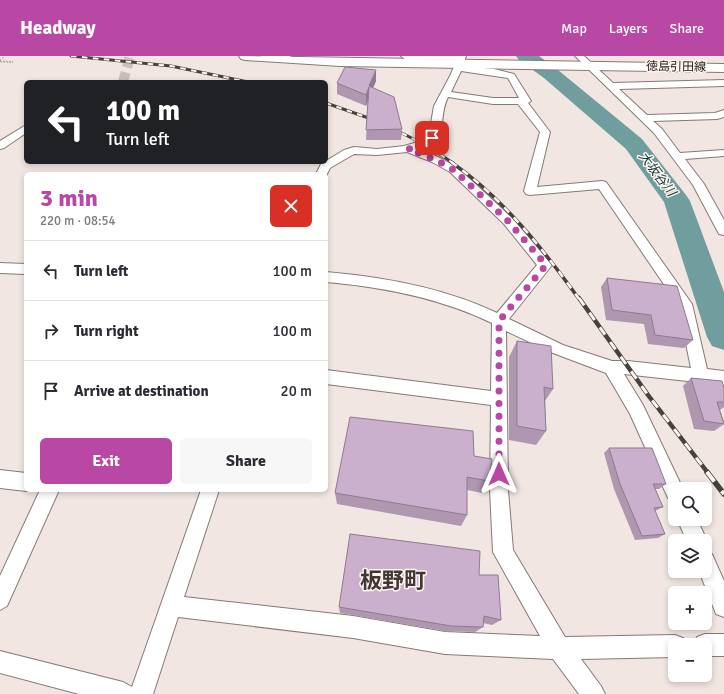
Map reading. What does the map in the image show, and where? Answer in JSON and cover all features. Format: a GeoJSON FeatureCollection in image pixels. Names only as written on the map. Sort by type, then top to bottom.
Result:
{"type":"FeatureCollection","features":[{"type":"Feature","properties":{"kind":"main road","name":"徳島引田線"},"geometry":{"type":"LineString","coordinates":[[245,56],[340,62],[460,61],[516,64],[575,61],[590,66],[724,68]]}},
{"type":"Feature","properties":{"kind":"street"},"geometry":{"type":"LineString","coordinates":[[264,58],[287,56]]}},
{"type":"Feature","properties":{"kind":"street"},"geometry":{"type":"LineString","coordinates":[[405,56],[460,61],[511,76],[526,101],[493,101],[444,94]]}},
{"type":"Feature","properties":{"kind":"street"},"geometry":{"type":"LineString","coordinates":[[323,172],[325,166],[353,150],[372,152],[408,149],[414,148],[432,138],[437,130],[436,113],[460,61]]}},
{"type":"Feature","properties":{"kind":"street"},"geometry":{"type":"LineString","coordinates":[[590,66],[658,131],[698,184],[724,231]]}},
{"type":"Feature","properties":{"kind":"street"},"geometry":{"type":"LineString","coordinates":[[612,86],[724,83]]}},
{"type":"Feature","properties":{"kind":"street"},"geometry":{"type":"LineString","coordinates":[[522,101],[545,132],[530,191],[602,185],[685,304],[700,374]]}},
{"type":"Feature","properties":{"kind":"street"},"geometry":{"type":"LineString","coordinates":[[646,118],[717,116],[724,113]]}},
{"type":"Feature","properties":{"kind":"street"},"geometry":{"type":"LineString","coordinates":[[1,145],[24,129]]}},
{"type":"Feature","properties":{"kind":"street"},"geometry":{"type":"LineString","coordinates":[[408,149],[436,160],[454,170],[508,221],[546,265],[499,321],[499,490],[503,552],[559,648],[588,691]]}},
{"type":"Feature","properties":{"kind":"street"},"geometry":{"type":"LineString","coordinates":[[677,156],[724,153]]}},
{"type":"Feature","properties":{"kind":"street"},"geometry":{"type":"LineString","coordinates":[[0,268],[24,269]]}},
{"type":"Feature","properties":{"kind":"street"},"geometry":{"type":"LineString","coordinates":[[328,277],[351,279],[404,288],[432,295],[482,312],[558,349],[612,368],[628,367],[700,374],[724,378]]}},
{"type":"Feature","properties":{"kind":"street"},"geometry":{"type":"LineString","coordinates":[[612,368],[637,410],[670,482]]}},
{"type":"Feature","properties":{"kind":"street"},"geometry":{"type":"LineString","coordinates":[[328,377],[498,398]]}},
{"type":"Feature","properties":{"kind":"street"},"geometry":{"type":"LineString","coordinates":[[0,478],[24,482]]}},
{"type":"Feature","properties":{"kind":"street"},"geometry":{"type":"LineString","coordinates":[[0,599],[49,492]]}},
{"type":"Feature","properties":{"kind":"street"},"geometry":{"type":"LineString","coordinates":[[141,694],[209,492]]}},
{"type":"Feature","properties":{"kind":"street"},"geometry":{"type":"LineString","coordinates":[[712,578],[724,606]]}},
{"type":"Feature","properties":{"kind":"street"},"geometry":{"type":"LineString","coordinates":[[171,606],[353,627],[445,643],[559,648],[668,646]]}},
{"type":"Feature","properties":{"kind":"street"},"geometry":{"type":"LineString","coordinates":[[712,645],[724,645]]}},
{"type":"Feature","properties":{"kind":"street"},"geometry":{"type":"LineString","coordinates":[[0,662],[123,694]]}},
{"type":"Feature","properties":{"kind":"path"},"geometry":{"type":"LineString","coordinates":[[1,61],[5,56]]}},
{"type":"Feature","properties":{"kind":"building"},"geometry":{"type":"Polygon","coordinates":[[[345,67],[376,70],[369,86],[394,97],[402,129],[366,130],[369,87],[366,95],[337,83],[345,67]]]}},
{"type":"Feature","properties":{"kind":"building"},"geometry":{"type":"Polygon","coordinates":[[[607,278],[677,286],[693,340],[655,335],[651,315],[612,310],[607,278]]]}},
{"type":"Feature","properties":{"kind":"building"},"geometry":{"type":"Polygon","coordinates":[[[517,341],[551,346],[553,389],[544,387],[546,431],[517,426],[517,341]]]}},
{"type":"Feature","properties":{"kind":"building"},"geometry":{"type":"Polygon","coordinates":[[[691,378],[722,381],[724,388],[724,402],[717,402],[724,424],[704,421],[691,378]]]}},
{"type":"Feature","properties":{"kind":"building"},"geometry":{"type":"Polygon","coordinates":[[[350,417],[473,431],[474,456],[492,459],[489,481],[467,477],[467,515],[335,493],[350,417]]]}},
{"type":"Feature","properties":{"kind":"building"},"geometry":{"type":"Polygon","coordinates":[[[609,448],[652,448],[666,484],[653,484],[663,507],[654,508],[665,534],[642,536],[620,484],[609,448]]]}},
{"type":"Feature","properties":{"kind":"building"},"geometry":{"type":"Polygon","coordinates":[[[350,534],[480,551],[479,575],[498,575],[501,620],[484,616],[483,627],[451,626],[339,607],[350,534]]]}},
{"type":"Feature","properties":{"kind":"waterway","name":"大坂谷川"},"geometry":{"type":"LineString","coordinates":[[526,56],[551,74],[634,144],[677,201],[724,337]]}},
{"type":"Feature","properties":{"kind":"tunnel"},"geometry":{"type":"LineString","coordinates":[[124,80],[130,56]]}},
{"type":"Feature","properties":{"kind":"railway"},"geometry":{"type":"LineString","coordinates":[[71,56],[171,66],[238,80]]}},
{"type":"Feature","properties":{"kind":"railway"},"geometry":{"type":"LineString","coordinates":[[328,104],[377,121]]}},
{"type":"Feature","properties":{"kind":"railway"},"geometry":{"type":"LineString","coordinates":[[392,128],[429,147],[453,163]]}},
{"type":"Feature","properties":{"kind":"railway"},"geometry":{"type":"LineString","coordinates":[[451,162],[488,192],[521,225],[579,299]]}},
{"type":"Feature","properties":{"kind":"railway"},"geometry":{"type":"LineString","coordinates":[[579,298],[648,395],[708,473]]}},
{"type":"Feature","properties":{"kind":"railway"},"geometry":{"type":"LineString","coordinates":[[707,472],[724,494]]}},
{"type":"Feature","properties":{"kind":"district","name":"板野町"},"geometry":{"type":"Point","coordinates":[393,580]}},
{"type":"Feature","properties":{"kind":"route"},"geometry":{"type":"LineString","coordinates":[[432,138],[414,148],[408,149],[436,160],[454,170],[508,221],[546,265],[499,321],[499,474]]}}]}
